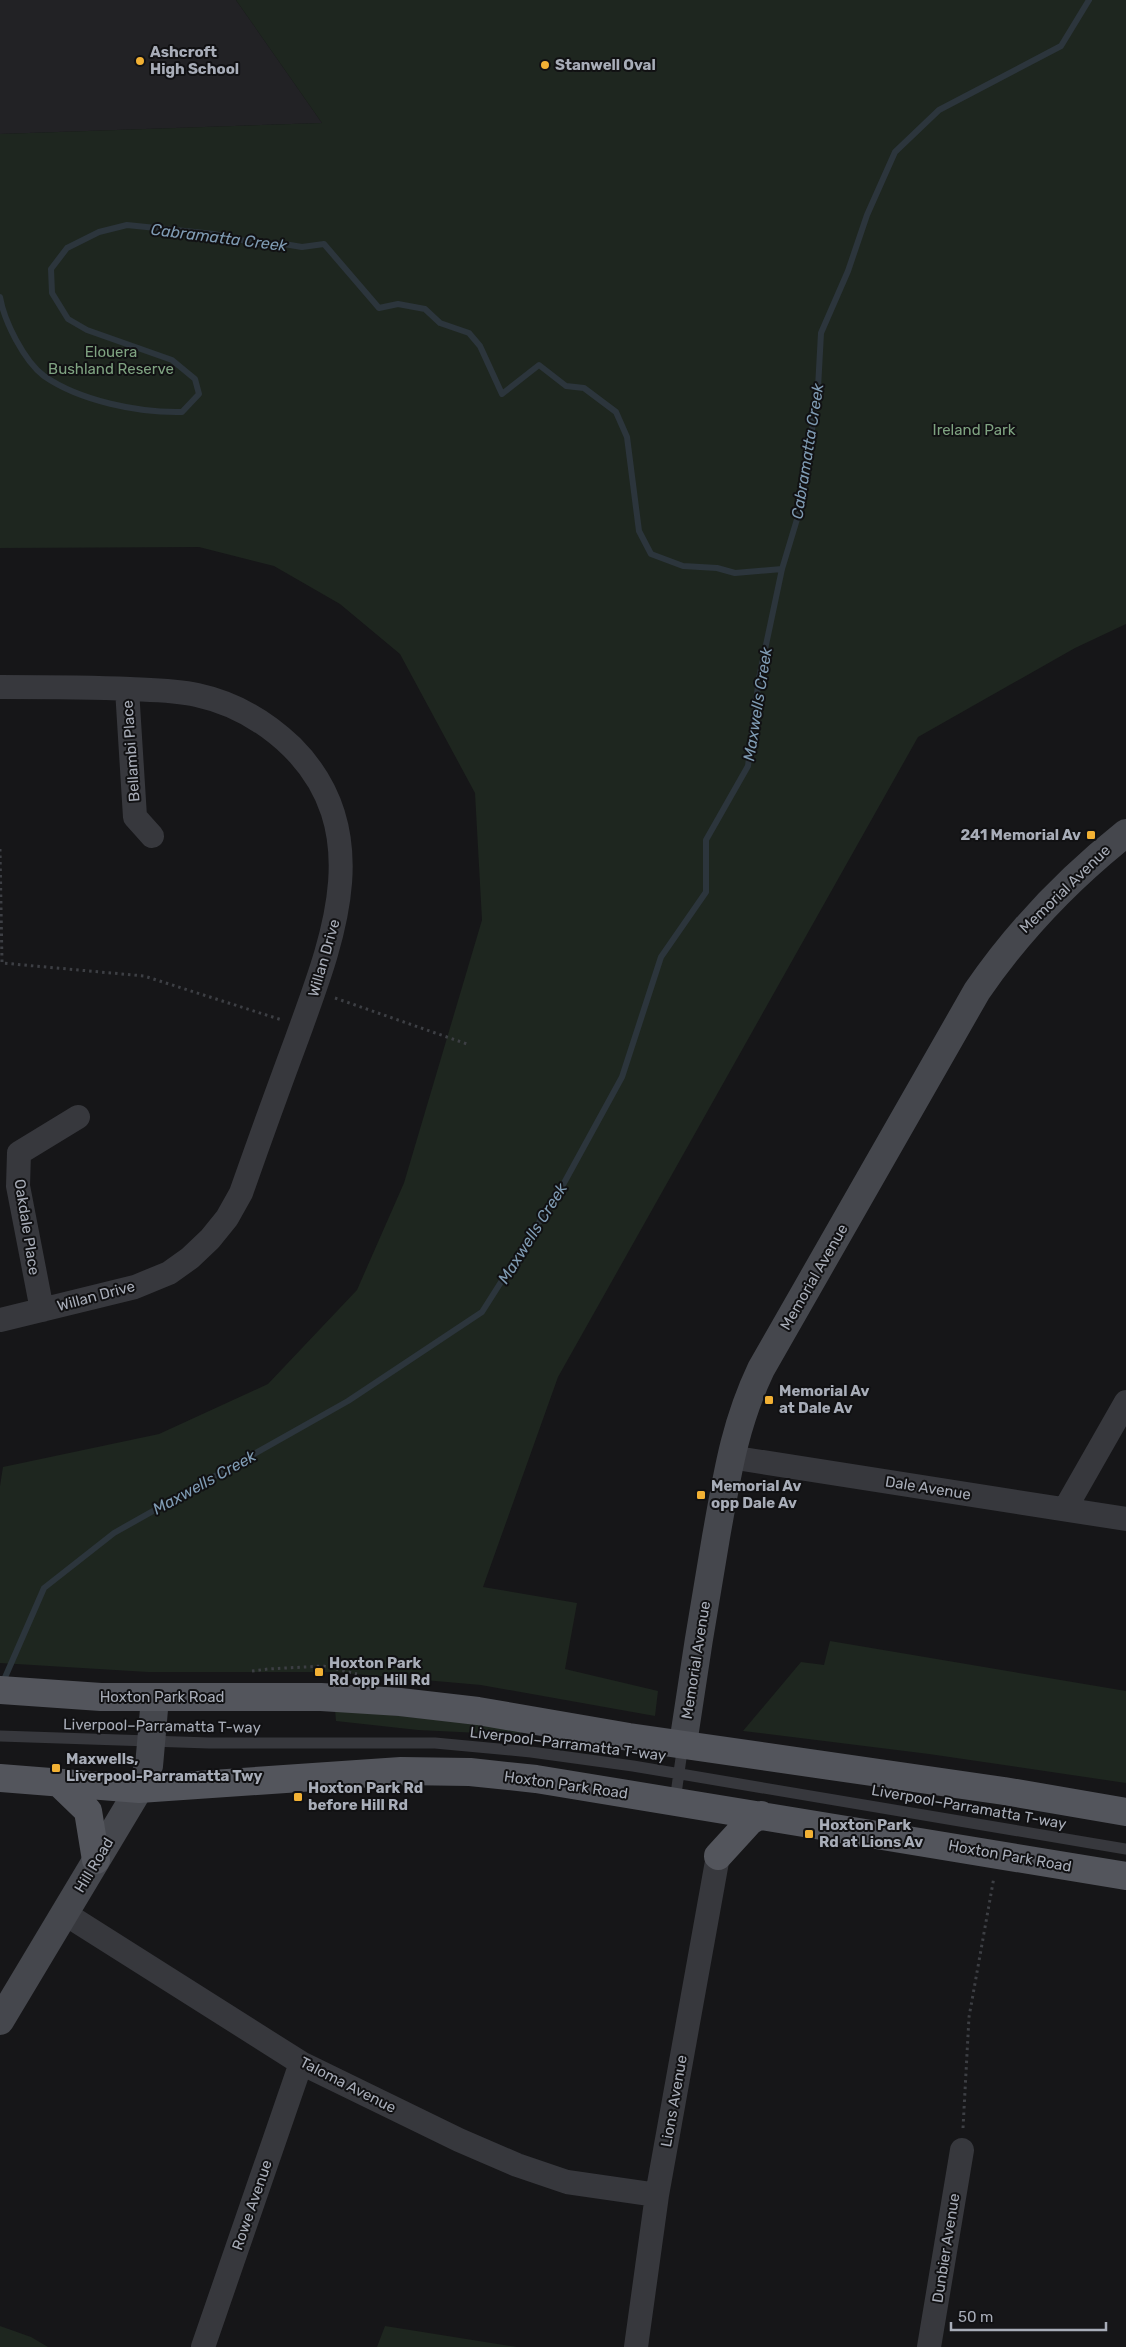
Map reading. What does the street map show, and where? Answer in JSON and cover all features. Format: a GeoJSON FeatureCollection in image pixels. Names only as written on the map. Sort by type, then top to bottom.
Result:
{"type":"FeatureCollection","features":[{"type":"Feature","properties":{"kind":"main road","name":"Hoxton Park Road"},"geometry":{"type":"LineString","coordinates":[[0,1690],[155,1698],[321,1697],[400,1702],[478,1711],[683,1744],[1004,1791],[1126,1812]]}},
{"type":"Feature","properties":{"kind":"main road","name":"Hoxton Park Road"},"geometry":{"type":"LineString","coordinates":[[7,1779],[139,1789],[372,1773],[438,1771],[536,1779],[1126,1876]]}},
{"type":"Feature","properties":{"kind":"main road"},"geometry":{"type":"LineString","coordinates":[[59,1784],[88,1811],[96,1860]]}},
{"type":"Feature","properties":{"kind":"main road"},"geometry":{"type":"LineString","coordinates":[[718,1856],[750,1821],[761,1815]]}},
{"type":"Feature","properties":{"kind":"street","name":"Willan Drive"},"geometry":{"type":"LineString","coordinates":[[0,687],[126,689],[196,695],[228,703],[256,718],[281,736],[305,761],[325,792],[337,824],[342,864],[340,896],[333,932],[315,991],[241,1193],[227,1218],[210,1239],[190,1258],[169,1273],[135,1286],[0,1320]]}},
{"type":"Feature","properties":{"kind":"street","name":"Bellambi Place"},"geometry":{"type":"LineString","coordinates":[[126,689],[135,817],[152,836]]}},
{"type":"Feature","properties":{"kind":"street","name":"Memorial Avenue"},"geometry":{"type":"LineString","coordinates":[[683,1744],[706,1591],[730,1457],[746,1401],[761,1369],[977,991],[1004,951],[1036,914],[1080,871],[1126,833]]}},
{"type":"Feature","properties":{"kind":"street","name":"Oakdale Place"},"geometry":{"type":"LineString","coordinates":[[42,1310],[18,1186],[19,1153],[78,1117]]}},
{"type":"Feature","properties":{"kind":"street"},"geometry":{"type":"LineString","coordinates":[[1065,1509],[1126,1402]]}},
{"type":"Feature","properties":{"kind":"street","name":"Dale Avenue"},"geometry":{"type":"LineString","coordinates":[[730,1457],[1126,1519]]}},
{"type":"Feature","properties":{"kind":"street","name":"Hill Road"},"geometry":{"type":"LineString","coordinates":[[0,2021],[139,1789],[149,1766],[153,1742],[155,1698]]}},
{"type":"Feature","properties":{"kind":"street","name":"Lions Avenue"},"geometry":{"type":"LineString","coordinates":[[636,2347],[657,2195],[718,1856]]}},
{"type":"Feature","properties":{"kind":"street","name":"Taloma Avenue"},"geometry":{"type":"LineString","coordinates":[[64,1913],[302,2063],[458,2140],[517,2165],[567,2182],[657,2195]]}},
{"type":"Feature","properties":{"kind":"street","name":"Rowe Avenue"},"geometry":{"type":"LineString","coordinates":[[204,2347],[302,2063]]}},
{"type":"Feature","properties":{"kind":"street","name":"Dunbier Avenue"},"geometry":{"type":"LineString","coordinates":[[929,2347],[962,2150]]}},
{"type":"Feature","properties":{"kind":"lane","name":"Liverpool–Parramatta T-way"},"geometry":{"type":"LineString","coordinates":[[0,1736],[36,1739],[153,1742],[435,1743],[531,1752],[679,1773],[1126,1849]]}},
{"type":"Feature","properties":{"kind":"lane","name":"Memorial Avenue"},"geometry":{"type":"LineString","coordinates":[[675,1801],[683,1744]]}},
{"type":"Feature","properties":{"kind":"path"},"geometry":{"type":"LineString","coordinates":[[0,848],[1,963],[144,976],[301,1026]]}},
{"type":"Feature","properties":{"kind":"path"},"geometry":{"type":"LineString","coordinates":[[315,991],[468,1044]]}},
{"type":"Feature","properties":{"kind":"path"},"geometry":{"type":"LineString","coordinates":[[962,2150],[969,2017],[995,1871]]}},
{"type":"Feature","properties":{"kind":"shaded area","name":"Ashcroft High School"},"geometry":{"type":"Polygon","coordinates":[[[0,0],[236,0],[322,123],[0,134],[0,0]]]}},
{"type":"Feature","properties":{"kind":"green space"},"geometry":{"type":"Polygon","coordinates":[[[236,0],[1126,0],[1126,624],[1075,648],[918,737],[558,1377],[483,1587],[577,1603],[565,1669],[658,1691],[655,1716],[481,1685],[333,1672],[148,1672],[0,1663],[0,1486],[3,1467],[159,1434],[268,1384],[357,1290],[404,1183],[482,920],[475,793],[400,654],[340,604],[274,566],[199,547],[0,548],[0,134],[322,123],[236,0]]]}},
{"type":"Feature","properties":{"kind":"green space"},"geometry":{"type":"Polygon","coordinates":[[[830,1641],[1126,1691],[1126,1783],[929,1754],[743,1731],[801,1662],[824,1665],[830,1641]]]}},
{"type":"Feature","properties":{"kind":"green space"},"geometry":{"type":"Polygon","coordinates":[[[335,1709],[522,1729],[520,1735],[418,1730],[336,1721],[335,1709]]]}},
{"type":"Feature","properties":{"kind":"green space"},"geometry":{"type":"Polygon","coordinates":[[[0,2326],[31,2337],[48,2347],[0,2347],[0,2326]]]}},
{"type":"Feature","properties":{"kind":"green space"},"geometry":{"type":"Polygon","coordinates":[[[385,2326],[517,2347],[377,2347],[385,2326]]]}},
{"type":"Feature","properties":{"kind":"waterway","name":"Maxwells Creek"},"geometry":{"type":"LineString","coordinates":[[3,1682],[44,1588],[114,1533],[348,1401],[482,1312],[564,1183],[622,1077],[661,957],[706,892],[706,840],[748,766],[759,678],[782,569],[801,506],[818,388],[821,333],[848,271],[867,215],[895,152],[939,110],[1061,46],[1089,0]]}},
{"type":"Feature","properties":{"kind":"waterway","name":"Cabramatta Creek"},"geometry":{"type":"LineString","coordinates":[[0,297],[10,329],[22,351],[44,376],[75,392],[110,404],[129,408],[182,412],[199,394],[195,379],[172,360],[87,330],[68,319],[52,293],[51,269],[67,248],[99,232],[127,225],[214,234],[264,245],[278,243],[302,247],[324,244],[379,308],[398,304],[425,309],[440,323],[469,333],[480,346],[502,394],[539,365],[566,386],[584,388],[616,412],[627,437],[639,531],[651,554],[683,566],[717,568],[735,573],[782,569]]}},
{"type":"Feature","properties":{"kind":"place","name":"Ashcroft High School"},"geometry":{"type":"Point","coordinates":[140,61]}},
{"type":"Feature","properties":{"kind":"place","name":"Stanwell Oval"},"geometry":{"type":"Point","coordinates":[545,65]}},
{"type":"Feature","properties":{"kind":"place","name":"241 Memorial Av"},"geometry":{"type":"Point","coordinates":[1091,835]}},
{"type":"Feature","properties":{"kind":"place","name":"Memorial Av at Dale Av"},"geometry":{"type":"Point","coordinates":[769,1400]}},
{"type":"Feature","properties":{"kind":"place","name":"Memorial Av opp Dale Av"},"geometry":{"type":"Point","coordinates":[701,1495]}},
{"type":"Feature","properties":{"kind":"place","name":"Hoxton Park Rd opp Hill Rd"},"geometry":{"type":"Point","coordinates":[319,1672]}},
{"type":"Feature","properties":{"kind":"place","name":"Maxwells, Liverpool-Parramatta Twy"},"geometry":{"type":"Point","coordinates":[56,1768]}},
{"type":"Feature","properties":{"kind":"place","name":"Hoxton Park Rd before Hill Rd"},"geometry":{"type":"Point","coordinates":[298,1797]}},
{"type":"Feature","properties":{"kind":"place","name":"Hoxton Park Rd at Lions Av"},"geometry":{"type":"Point","coordinates":[809,1834]}},
{"type":"Feature","properties":{"kind":"park label","name":"Elouera Bushland Reserve"},"geometry":{"type":"Point","coordinates":[111,360]}},
{"type":"Feature","properties":{"kind":"park label","name":"Ireland Park"},"geometry":{"type":"Point","coordinates":[974,430]}}]}
